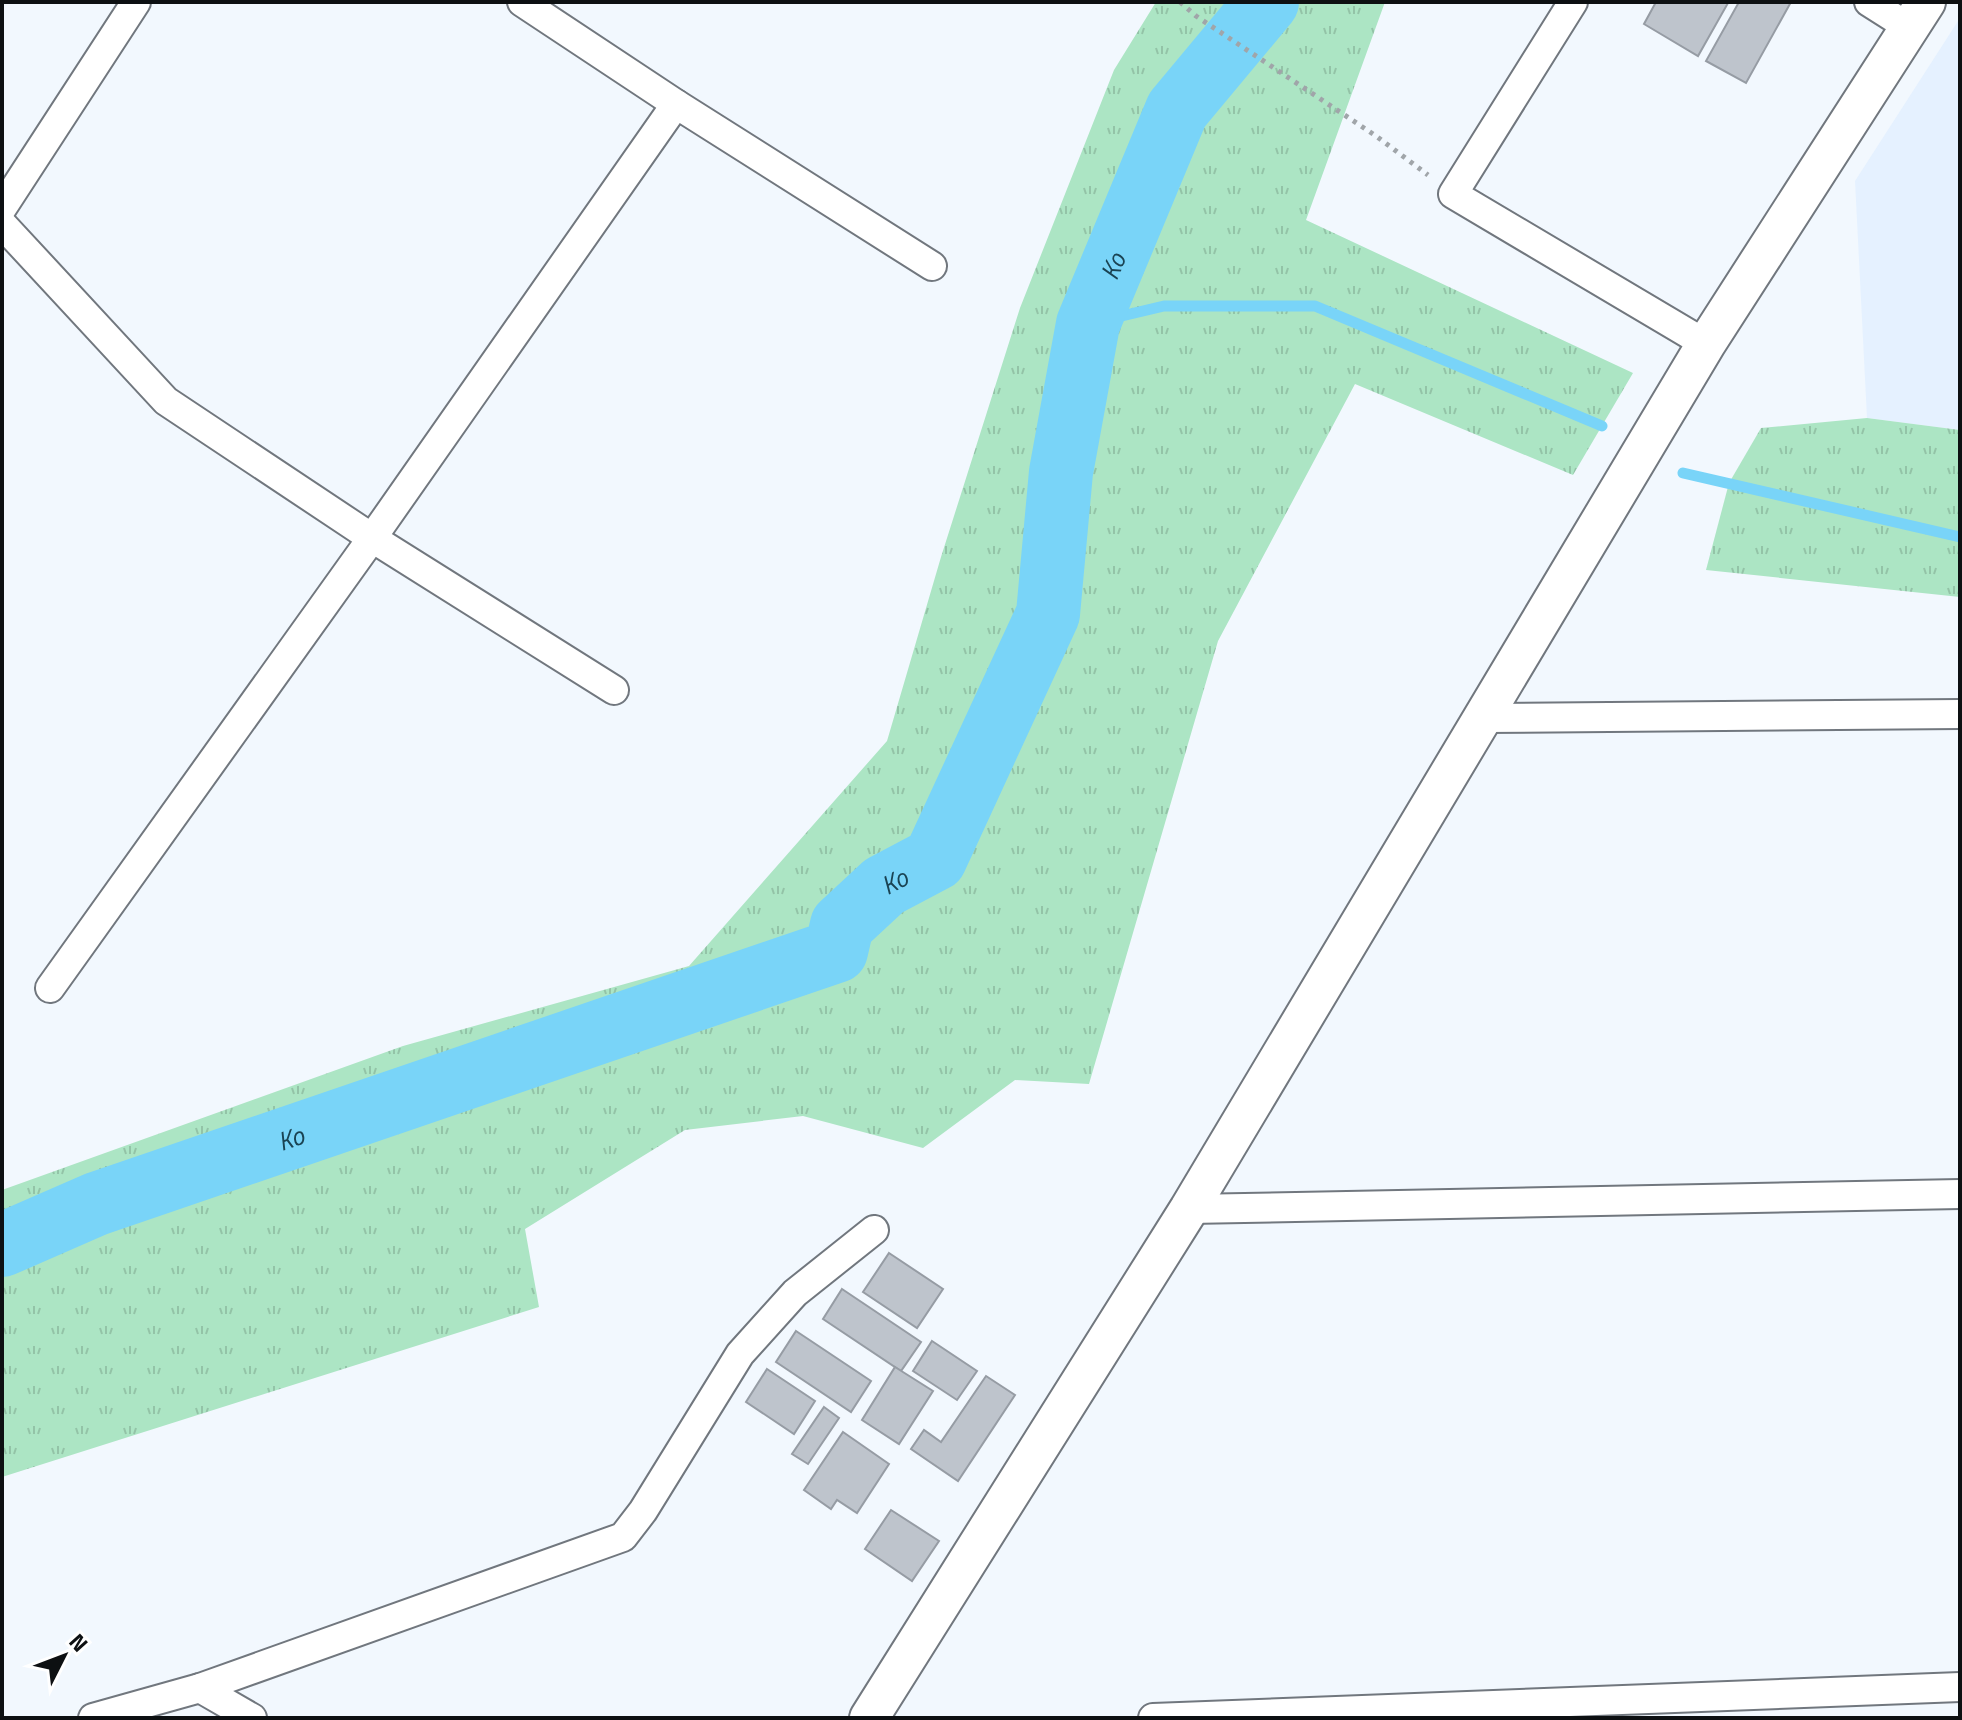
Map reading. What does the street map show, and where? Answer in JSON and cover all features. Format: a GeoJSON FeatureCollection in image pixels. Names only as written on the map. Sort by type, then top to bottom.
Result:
{"type":"FeatureCollection","features":[{"type":"Feature","properties":{"kind":"main road"},"geometry":{"type":"LineString","coordinates":[[869,1718],[1189,1209],[1706,344],[1918,15]]}},
{"type":"Feature","properties":{"kind":"street"},"geometry":{"type":"LineString","coordinates":[[2,208],[136,2]]}},
{"type":"Feature","properties":{"kind":"street"},"geometry":{"type":"LineString","coordinates":[[522,2],[932,266]]}},
{"type":"Feature","properties":{"kind":"street"},"geometry":{"type":"LineString","coordinates":[[1573,2],[1453,194],[1706,344]]}},
{"type":"Feature","properties":{"kind":"street"},"geometry":{"type":"LineString","coordinates":[[1869,2],[1918,15]]}},
{"type":"Feature","properties":{"kind":"street"},"geometry":{"type":"LineString","coordinates":[[50,988],[372,538],[676,104]]}},
{"type":"Feature","properties":{"kind":"street"},"geometry":{"type":"LineString","coordinates":[[2,224],[166,401],[372,538],[614,690]]}},
{"type":"Feature","properties":{"kind":"street"},"geometry":{"type":"LineString","coordinates":[[1483,718],[1960,714]]}},
{"type":"Feature","properties":{"kind":"street"},"geometry":{"type":"LineString","coordinates":[[1189,1209],[1960,1194]]}},
{"type":"Feature","properties":{"kind":"street"},"geometry":{"type":"LineString","coordinates":[[93,1718],[200,1688],[623,1537],[643,1511],[740,1354],[795,1293],[874,1230]]}},
{"type":"Feature","properties":{"kind":"street"},"geometry":{"type":"LineString","coordinates":[[1153,1718],[1960,1687]]}},
{"type":"Feature","properties":{"kind":"street"},"geometry":{"type":"LineString","coordinates":[[200,1688],[252,1718]]}},
{"type":"Feature","properties":{"kind":"path"},"geometry":{"type":"LineString","coordinates":[[1180,2],[1196,16],[1376,136],[1453,194]]}},
{"type":"Feature","properties":{"kind":"shaded area"},"geometry":{"type":"Polygon","coordinates":[[[1960,18],[1960,430],[1867,418],[1855,181],[1960,18]]]}},
{"type":"Feature","properties":{"kind":"green space"},"geometry":{"type":"Polygon","coordinates":[[[1156,2],[1385,2],[1306,220],[1633,373],[1573,475],[1355,384],[1218,641],[1089,1084],[1015,1080],[923,1148],[803,1116],[685,1130],[525,1229],[539,1307],[2,1477],[2,1190],[403,1046],[689,966],[887,741],[941,557],[1020,308],[1114,70],[1156,2]]]}},
{"type":"Feature","properties":{"kind":"green space"},"geometry":{"type":"Polygon","coordinates":[[[1867,418],[1960,430],[1960,597],[1706,570],[1729,483],[1761,428],[1867,418]]]}},
{"type":"Feature","properties":{"kind":"building"},"geometry":{"type":"Polygon","coordinates":[[[1656,2],[1728,3],[1698,56],[1644,24],[1656,2]]]}},
{"type":"Feature","properties":{"kind":"building"},"geometry":{"type":"Polygon","coordinates":[[[1739,2],[1791,2],[1746,83],[1706,61],[1739,2]]]}},
{"type":"Feature","properties":{"kind":"building"},"geometry":{"type":"Polygon","coordinates":[[[889,1253],[943,1289],[917,1328],[863,1292],[889,1253]]]}},
{"type":"Feature","properties":{"kind":"building"},"geometry":{"type":"Polygon","coordinates":[[[842,1289],[921,1342],[901,1371],[823,1319],[842,1289]]]}},
{"type":"Feature","properties":{"kind":"building"},"geometry":{"type":"Polygon","coordinates":[[[796,1331],[871,1381],[851,1412],[776,1362],[796,1331]]]}},
{"type":"Feature","properties":{"kind":"building"},"geometry":{"type":"Polygon","coordinates":[[[932,1341],[977,1371],[957,1400],[913,1371],[932,1341]]]}},
{"type":"Feature","properties":{"kind":"building"},"geometry":{"type":"Polygon","coordinates":[[[895,1367],[933,1391],[899,1444],[862,1420],[895,1367]]]}},
{"type":"Feature","properties":{"kind":"building"},"geometry":{"type":"Polygon","coordinates":[[[767,1369],[815,1401],[794,1434],[746,1402],[767,1369]]]}},
{"type":"Feature","properties":{"kind":"building"},"geometry":{"type":"Polygon","coordinates":[[[986,1376],[1015,1395],[958,1481],[911,1449],[924,1430],[941,1442],[986,1376]]]}},
{"type":"Feature","properties":{"kind":"building"},"geometry":{"type":"Polygon","coordinates":[[[824,1407],[839,1418],[808,1464],[792,1454],[824,1407]]]}},
{"type":"Feature","properties":{"kind":"building"},"geometry":{"type":"Polygon","coordinates":[[[843,1432],[889,1464],[857,1513],[837,1500],[831,1509],[804,1490],[843,1432]]]}},
{"type":"Feature","properties":{"kind":"building"},"geometry":{"type":"Polygon","coordinates":[[[891,1510],[939,1541],[912,1581],[865,1549],[891,1510]]]}},
{"type":"Feature","properties":{"kind":"waterway","name":"Ko"},"geometry":{"type":"LineString","coordinates":[[2,1245],[96,1204],[836,951],[842,925],[884,886],[935,859],[1048,614],[1061,472],[1088,324],[1177,110],[1267,2]]}},
{"type":"Feature","properties":{"kind":"waterway"},"geometry":{"type":"LineString","coordinates":[[1088,324],[1164,306],[1315,306],[1602,426]]}},
{"type":"Feature","properties":{"kind":"waterway"},"geometry":{"type":"LineString","coordinates":[[1683,473],[1960,537]]}}]}
